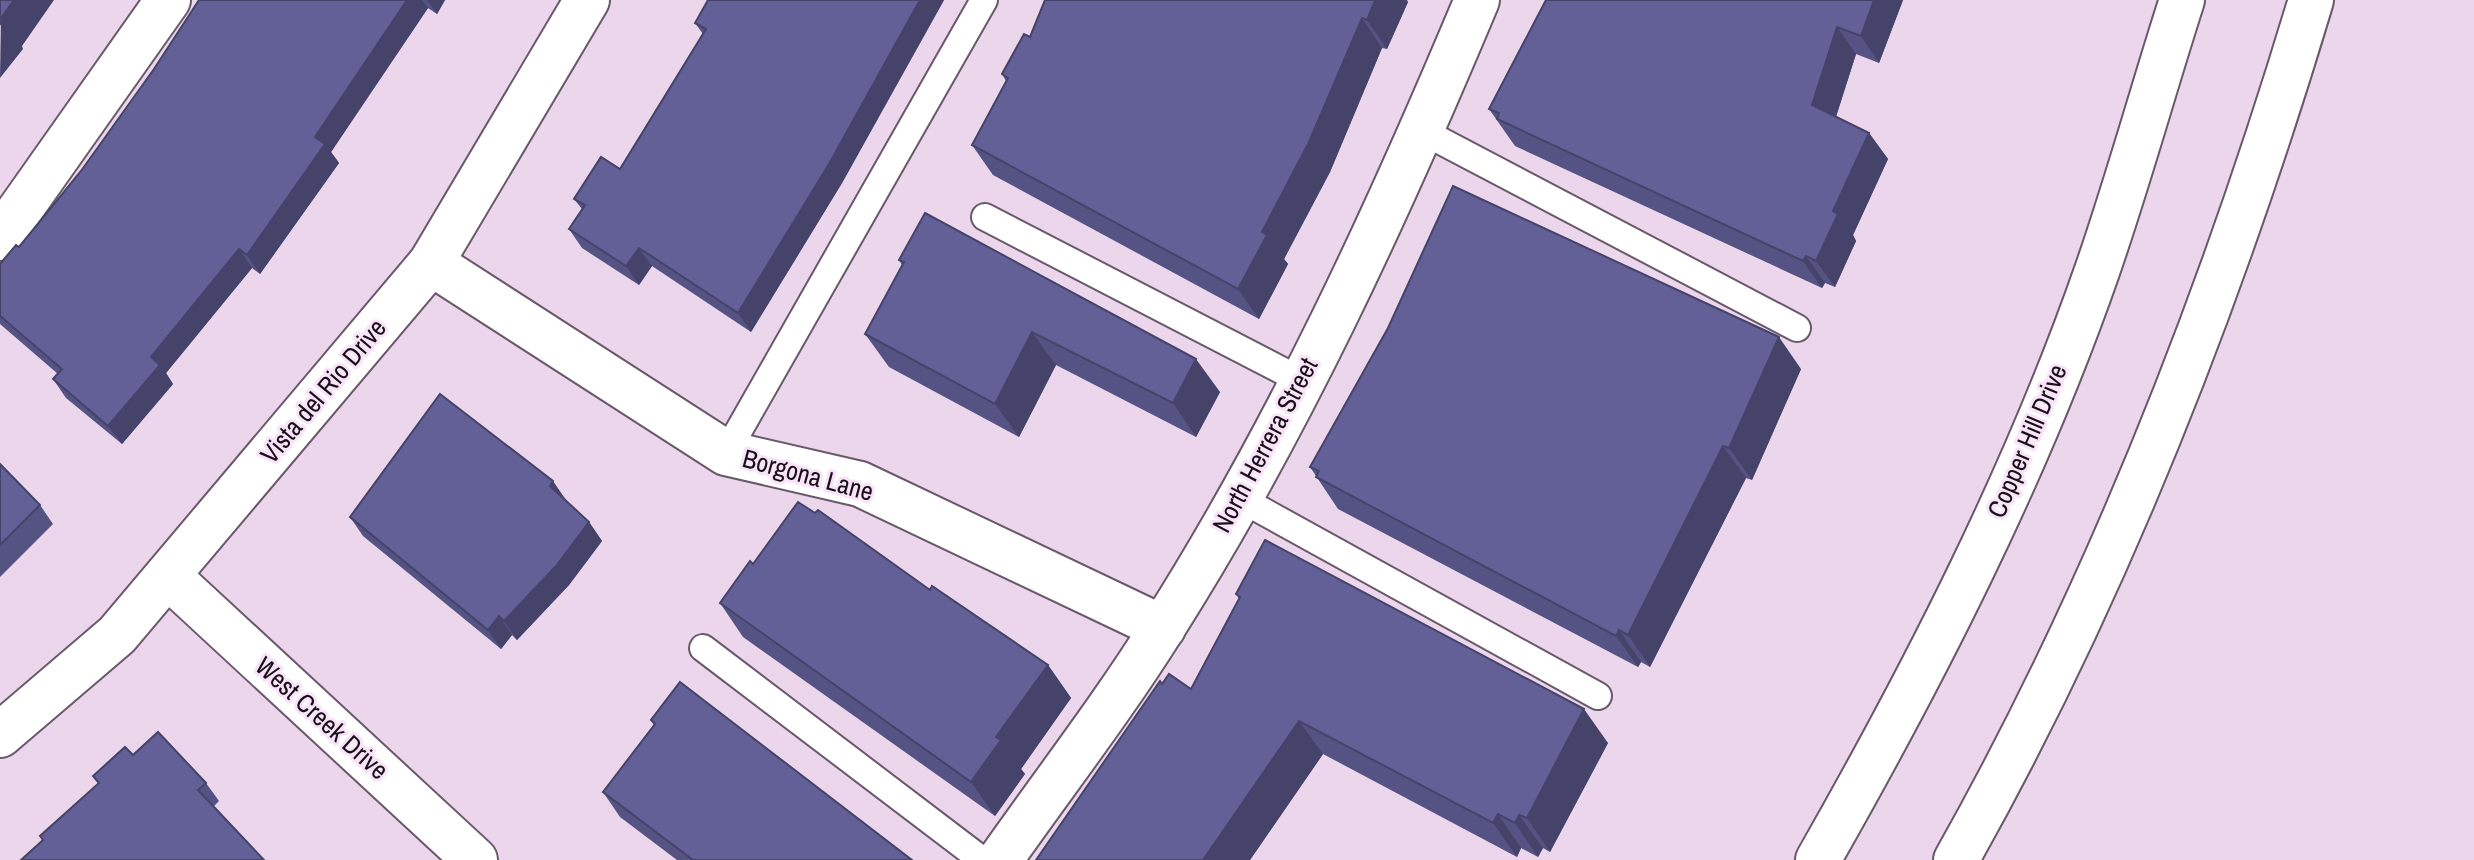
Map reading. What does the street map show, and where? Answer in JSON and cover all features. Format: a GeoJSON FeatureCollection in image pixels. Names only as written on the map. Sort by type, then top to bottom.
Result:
{"type":"FeatureCollection","features":[{"type":"Feature","properties":{"kind":"street"},"geometry":{"type":"LineString","coordinates":[[0,238],[168,0]]}},
{"type":"Feature","properties":{"kind":"street","name":"Vista del Rio Drive"},"geometry":{"type":"LineString","coordinates":[[0,735],[117,635],[431,263],[587,0]]}},
{"type":"Feature","properties":{"kind":"street","name":"North Herrera Street"},"geometry":{"type":"LineString","coordinates":[[1000,860],[1163,628],[1239,498],[1302,381],[1422,131],[1477,0]]}},
{"type":"Feature","properties":{"kind":"street","name":"Copper Hill Drive"},"geometry":{"type":"LineString","coordinates":[[1818,860],[1872,766],[1948,616],[2037,425],[2097,271],[2182,0]]}},
{"type":"Feature","properties":{"kind":"street"},"geometry":{"type":"LineString","coordinates":[[1956,860],[2052,673],[2154,453],[2267,147],[2311,0]]}},
{"type":"Feature","properties":{"kind":"street","name":"Borgona Lane"},"geometry":{"type":"LineString","coordinates":[[431,263],[726,453],[860,484],[1163,628]]}},
{"type":"Feature","properties":{"kind":"street","name":"West Creek Drive"},"geometry":{"type":"LineString","coordinates":[[168,576],[475,860]]}},
{"type":"Feature","properties":{"kind":"lane"},"geometry":{"type":"LineString","coordinates":[[726,453],[984,0]]}},
{"type":"Feature","properties":{"kind":"lane"},"geometry":{"type":"LineString","coordinates":[[1422,131],[1797,328]]}},
{"type":"Feature","properties":{"kind":"lane"},"geometry":{"type":"LineString","coordinates":[[985,217],[1302,381]]}},
{"type":"Feature","properties":{"kind":"lane"},"geometry":{"type":"LineString","coordinates":[[1239,498],[1598,696]]}},
{"type":"Feature","properties":{"kind":"lane"},"geometry":{"type":"LineString","coordinates":[[703,648],[982,860]]}},
{"type":"Feature","properties":{"kind":"building"},"geometry":{"type":"Polygon","coordinates":[[[0,0],[14,0],[0,24],[0,0]]]}},
{"type":"Feature","properties":{"kind":"building"},"geometry":{"type":"Polygon","coordinates":[[[199,0],[407,0],[315,137],[325,144],[247,255],[239,249],[151,357],[160,365],[108,426],[53,379],[62,369],[0,316],[0,264],[16,245],[19,247],[81,171],[199,0]]]}},
{"type":"Feature","properties":{"kind":"building"},"geometry":{"type":"Polygon","coordinates":[[[708,0],[920,0],[829,164],[738,313],[639,248],[626,266],[569,229],[585,205],[574,199],[601,157],[620,169],[706,29],[695,23],[708,0]]]}},
{"type":"Feature","properties":{"kind":"building"},"geometry":{"type":"Polygon","coordinates":[[[1045,0],[1375,0],[1367,20],[1362,18],[1309,142],[1262,232],[1267,235],[1238,289],[972,145],[1008,78],[1002,74],[1024,34],[1030,37],[1045,0]]]}},
{"type":"Feature","properties":{"kind":"building"},"geometry":{"type":"Polygon","coordinates":[[[1546,0],[1874,0],[1861,36],[1837,27],[1812,105],[1869,133],[1833,211],[1838,214],[1816,261],[1806,256],[1803,261],[1497,119],[1499,113],[1489,109],[1546,0]]]}},
{"type":"Feature","properties":{"kind":"building"},"geometry":{"type":"Polygon","coordinates":[[[1453,186],[1779,337],[1729,448],[1723,446],[1628,635],[1619,630],[1616,636],[1316,477],[1319,471],[1310,467],[1388,328],[1453,186]]]}},
{"type":"Feature","properties":{"kind":"building"},"geometry":{"type":"Polygon","coordinates":[[[925,213],[1196,359],[1173,403],[1032,332],[995,404],[865,334],[904,262],[899,260],[925,213]]]}},
{"type":"Feature","properties":{"kind":"building"},"geometry":{"type":"Polygon","coordinates":[[[440,394],[553,481],[550,486],[589,522],[556,566],[504,621],[499,616],[488,630],[350,517],[440,394]]]}},
{"type":"Feature","properties":{"kind":"building"},"geometry":{"type":"Polygon","coordinates":[[[0,464],[40,505],[0,545],[0,464]]]}},
{"type":"Feature","properties":{"kind":"building"},"geometry":{"type":"Polygon","coordinates":[[[798,502],[815,513],[818,510],[930,590],[932,586],[1048,665],[996,737],[1001,740],[971,782],[720,603],[798,502]]]}},
{"type":"Feature","properties":{"kind":"building"},"geometry":{"type":"Polygon","coordinates":[[[1265,540],[1584,709],[1527,818],[1519,815],[1515,823],[1498,814],[1493,823],[1299,721],[1203,860],[1036,860],[1160,681],[1162,684],[1169,674],[1191,689],[1240,597],[1236,594],[1265,540]]]}},
{"type":"Feature","properties":{"kind":"building"},"geometry":{"type":"Polygon","coordinates":[[[680,682],[912,860],[693,860],[603,792],[655,724],[651,720],[680,682]]]}},
{"type":"Feature","properties":{"kind":"building"},"geometry":{"type":"Polygon","coordinates":[[[158,732],[206,783],[198,790],[264,860],[21,860],[43,840],[40,836],[99,783],[93,776],[125,747],[133,755],[158,732]]]}}]}
